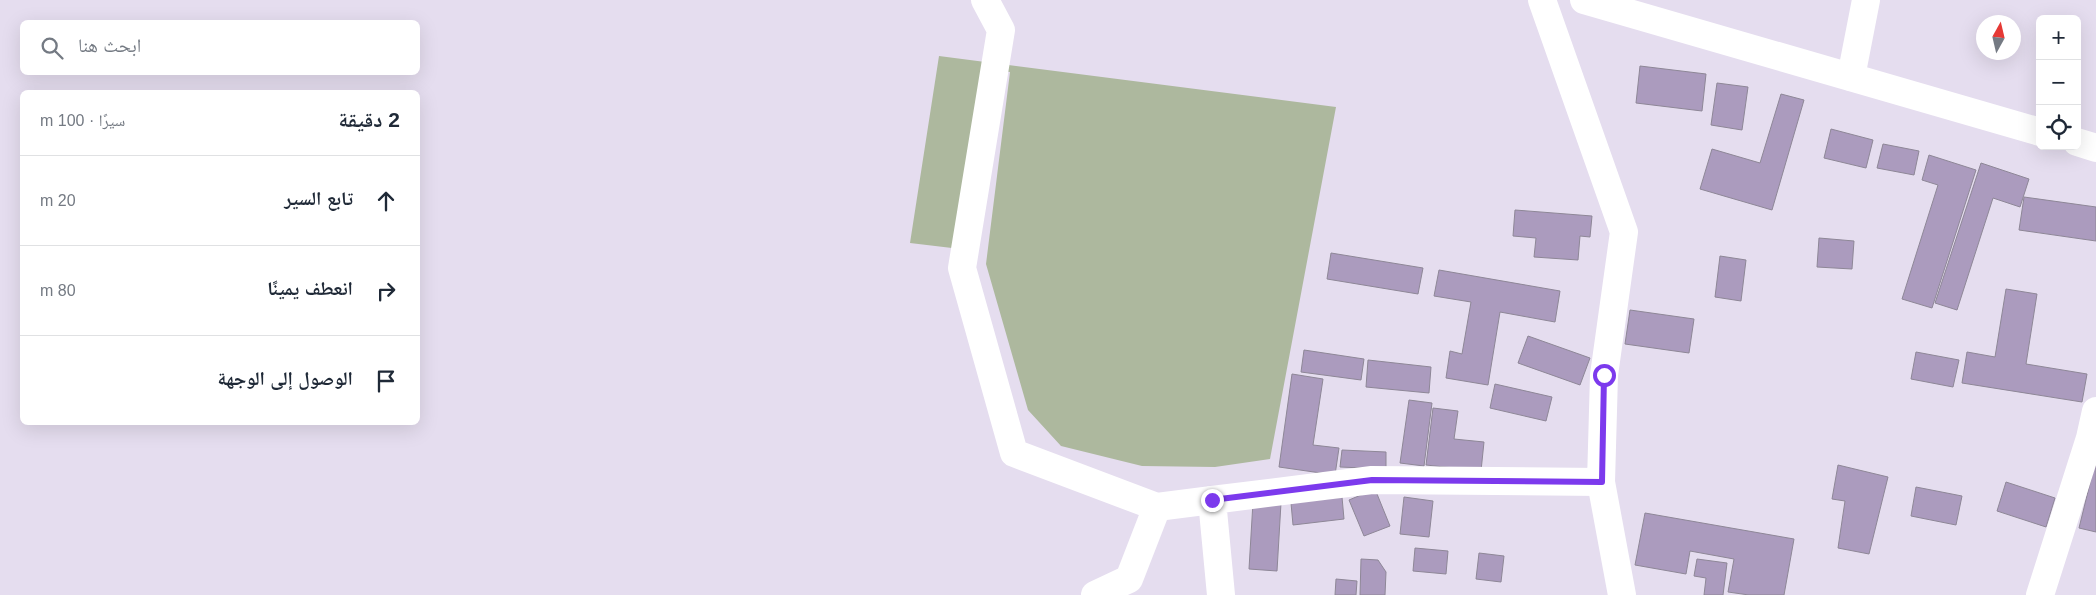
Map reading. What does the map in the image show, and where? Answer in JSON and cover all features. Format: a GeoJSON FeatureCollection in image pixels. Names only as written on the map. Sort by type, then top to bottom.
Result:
{"type":"FeatureCollection","features":[{"type":"Feature","properties":{"kind":"street"},"geometry":{"type":"LineString","coordinates":[[986,0],[1001,30],[962,268],[1014,453],[1157,507],[1372,480],[1602,482]]}},
{"type":"Feature","properties":{"kind":"street"},"geometry":{"type":"LineString","coordinates":[[1542,0],[1624,232],[1604,375],[1602,482],[1622,595]]}},
{"type":"Feature","properties":{"kind":"street"},"geometry":{"type":"LineString","coordinates":[[1584,0],[2036,131]]}},
{"type":"Feature","properties":{"kind":"street"},"geometry":{"type":"LineString","coordinates":[[1851,77],[1866,0]]}},
{"type":"Feature","properties":{"kind":"street"},"geometry":{"type":"LineString","coordinates":[[2081,143],[2096,148]]}},
{"type":"Feature","properties":{"kind":"street"},"geometry":{"type":"LineString","coordinates":[[2040,595],[2090,438],[2096,411]]}},
{"type":"Feature","properties":{"kind":"street"},"geometry":{"type":"LineString","coordinates":[[1212,500],[1221,595]]}},
{"type":"Feature","properties":{"kind":"street"},"geometry":{"type":"LineString","coordinates":[[1095,595],[1129,579],[1157,507]]}},
{"type":"Feature","properties":{"kind":"green space"},"geometry":{"type":"Polygon","coordinates":[[[939,56],[1336,107],[1270,459],[1215,467],[1142,466],[1061,446],[1028,410],[986,264],[1010,72],[983,69],[952,248],[910,243],[939,56]]]}},
{"type":"Feature","properties":{"kind":"building"},"geometry":{"type":"Polygon","coordinates":[[[1640,66],[1706,74],[1702,111],[1636,103],[1640,66]]]}},
{"type":"Feature","properties":{"kind":"building"},"geometry":{"type":"Polygon","coordinates":[[[1717,83],[1748,87],[1742,130],[1711,125],[1717,83]]]}},
{"type":"Feature","properties":{"kind":"building"},"geometry":{"type":"Polygon","coordinates":[[[1781,94],[1804,100],[1772,210],[1700,189],[1712,149],[1760,163],[1781,94]]]}},
{"type":"Feature","properties":{"kind":"building"},"geometry":{"type":"Polygon","coordinates":[[[1831,129],[1873,140],[1866,168],[1824,158],[1831,129]]]}},
{"type":"Feature","properties":{"kind":"building"},"geometry":{"type":"Polygon","coordinates":[[[1883,144],[1919,151],[1914,175],[1877,168],[1883,144]]]}},
{"type":"Feature","properties":{"kind":"building"},"geometry":{"type":"Polygon","coordinates":[[[1929,155],[1976,170],[1932,308],[1902,299],[1938,185],[1922,180],[1929,155]]]}},
{"type":"Feature","properties":{"kind":"building"},"geometry":{"type":"Polygon","coordinates":[[[1981,163],[2029,179],[2020,207],[1993,198],[1957,310],[1935,303],[1981,163]]]}},
{"type":"Feature","properties":{"kind":"building"},"geometry":{"type":"Polygon","coordinates":[[[2024,197],[2096,207],[2096,241],[2019,230],[2024,197]]]}},
{"type":"Feature","properties":{"kind":"building"},"geometry":{"type":"Polygon","coordinates":[[[1515,210],[1592,216],[1590,237],[1580,236],[1578,260],[1534,257],[1536,238],[1513,236],[1515,210]]]}},
{"type":"Feature","properties":{"kind":"building"},"geometry":{"type":"Polygon","coordinates":[[[1819,238],[1854,241],[1852,269],[1817,267],[1819,238]]]}},
{"type":"Feature","properties":{"kind":"building"},"geometry":{"type":"Polygon","coordinates":[[[1331,253],[1423,268],[1418,294],[1327,279],[1331,253]]]}},
{"type":"Feature","properties":{"kind":"building"},"geometry":{"type":"Polygon","coordinates":[[[1720,256],[1746,260],[1741,301],[1715,297],[1720,256]]]}},
{"type":"Feature","properties":{"kind":"building"},"geometry":{"type":"Polygon","coordinates":[[[1439,270],[1560,291],[1555,322],[1500,312],[1488,385],[1446,378],[1450,351],[1462,354],[1471,302],[1434,296],[1439,270]]]}},
{"type":"Feature","properties":{"kind":"building"},"geometry":{"type":"Polygon","coordinates":[[[2006,289],[2037,294],[2026,364],[2087,374],[2082,402],[1962,383],[1967,352],[1995,357],[2006,289]]]}},
{"type":"Feature","properties":{"kind":"building"},"geometry":{"type":"Polygon","coordinates":[[[1630,310],[1694,319],[1689,353],[1625,344],[1630,310]]]}},
{"type":"Feature","properties":{"kind":"building"},"geometry":{"type":"Polygon","coordinates":[[[1528,336],[1590,358],[1580,385],[1518,363],[1528,336]]]}},
{"type":"Feature","properties":{"kind":"building"},"geometry":{"type":"Polygon","coordinates":[[[1304,350],[1364,359],[1361,380],[1301,372],[1304,350]]]}},
{"type":"Feature","properties":{"kind":"building"},"geometry":{"type":"Polygon","coordinates":[[[1916,352],[1959,360],[1953,387],[1911,379],[1916,352]]]}},
{"type":"Feature","properties":{"kind":"building"},"geometry":{"type":"Polygon","coordinates":[[[1368,360],[1431,367],[1429,393],[1366,387],[1368,360]]]}},
{"type":"Feature","properties":{"kind":"building"},"geometry":{"type":"Polygon","coordinates":[[[1292,374],[1323,379],[1313,445],[1339,448],[1335,475],[1279,467],[1292,374]]]}},
{"type":"Feature","properties":{"kind":"building"},"geometry":{"type":"Polygon","coordinates":[[[1495,384],[1552,397],[1546,421],[1490,408],[1495,384]]]}},
{"type":"Feature","properties":{"kind":"building"},"geometry":{"type":"Polygon","coordinates":[[[1409,400],[1432,403],[1424,466],[1400,463],[1409,400]]]}},
{"type":"Feature","properties":{"kind":"building"},"geometry":{"type":"Polygon","coordinates":[[[1433,408],[1458,411],[1454,439],[1484,442],[1481,471],[1426,465],[1433,408]]]}},
{"type":"Feature","properties":{"kind":"building"},"geometry":{"type":"Polygon","coordinates":[[[1342,450],[1386,452],[1386,469],[1340,467],[1342,450]]]}},
{"type":"Feature","properties":{"kind":"building"},"geometry":{"type":"Polygon","coordinates":[[[2096,459],[2096,532],[2079,528],[2096,459]]]}},
{"type":"Feature","properties":{"kind":"building"},"geometry":{"type":"Polygon","coordinates":[[[1838,465],[1888,477],[1869,554],[1838,548],[1845,501],[1832,499],[1838,465]]]}},
{"type":"Feature","properties":{"kind":"building"},"geometry":{"type":"Polygon","coordinates":[[[2006,482],[2055,498],[2046,527],[1997,511],[2006,482]]]}},
{"type":"Feature","properties":{"kind":"building"},"geometry":{"type":"Polygon","coordinates":[[[1916,487],[1962,496],[1956,525],[1911,516],[1916,487]]]}},
{"type":"Feature","properties":{"kind":"building"},"geometry":{"type":"Polygon","coordinates":[[[1375,489],[1390,526],[1364,536],[1349,500],[1375,489]]]}},
{"type":"Feature","properties":{"kind":"building"},"geometry":{"type":"Polygon","coordinates":[[[1342,497],[1344,519],[1293,525],[1291,503],[1342,497]]]}},
{"type":"Feature","properties":{"kind":"building"},"geometry":{"type":"Polygon","coordinates":[[[1404,497],[1433,501],[1429,537],[1400,534],[1404,497]]]}},
{"type":"Feature","properties":{"kind":"building"},"geometry":{"type":"Polygon","coordinates":[[[1253,502],[1281,503],[1277,571],[1249,569],[1253,502]]]}},
{"type":"Feature","properties":{"kind":"building"},"geometry":{"type":"Polygon","coordinates":[[[1645,513],[1794,539],[1784,595],[1749,595],[1728,592],[1734,559],[1690,551],[1686,574],[1635,565],[1645,513]]]}},
{"type":"Feature","properties":{"kind":"building"},"geometry":{"type":"Polygon","coordinates":[[[1415,548],[1448,551],[1446,574],[1413,571],[1415,548]]]}},
{"type":"Feature","properties":{"kind":"building"},"geometry":{"type":"Polygon","coordinates":[[[1479,553],[1504,556],[1501,582],[1476,579],[1479,553]]]}},
{"type":"Feature","properties":{"kind":"building"},"geometry":{"type":"Polygon","coordinates":[[[1361,559],[1378,560],[1386,572],[1385,595],[1360,595],[1361,559]]]}},
{"type":"Feature","properties":{"kind":"building"},"geometry":{"type":"Polygon","coordinates":[[[1697,559],[1727,563],[1723,595],[1704,595],[1706,578],[1694,576],[1697,559]]]}},
{"type":"Feature","properties":{"kind":"building"},"geometry":{"type":"Polygon","coordinates":[[[1336,579],[1357,581],[1356,595],[1335,595],[1336,579]]]}},
{"type":"Feature","properties":{"kind":"route"},"geometry":{"type":"LineString","coordinates":[[1212,500],[1372,480],[1602,482],[1604,375]]}}]}
